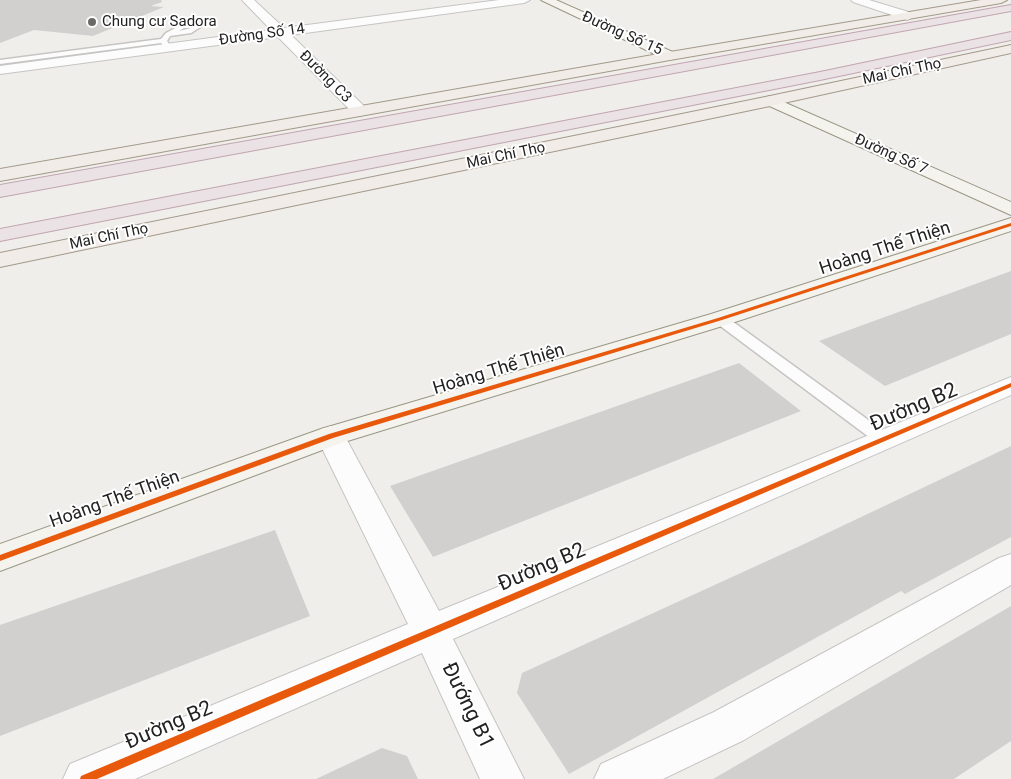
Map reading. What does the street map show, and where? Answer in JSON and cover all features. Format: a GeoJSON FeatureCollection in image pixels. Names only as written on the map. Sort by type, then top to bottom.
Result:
{"type":"FeatureCollection","features":[{"type":"Feature","properties":{"kind":"highway","name":"Mai Chí Thọ"},"geometry":{"type":"LineString","coordinates":[[815,60],[1011,8]]}},
{"type":"Feature","properties":{"kind":"highway","name":"Mai Chí Thọ"},"geometry":{"type":"LineString","coordinates":[[0,191],[767,52],[862,67],[1011,36]]}},
{"type":"Feature","properties":{"kind":"highway"},"geometry":{"type":"LineString","coordinates":[[667,106],[725,80],[767,52]]}},
{"type":"Feature","properties":{"kind":"highway"},"geometry":{"type":"LineString","coordinates":[[616,78],[781,79],[815,60]]}},
{"type":"Feature","properties":{"kind":"highway"},"geometry":{"type":"LineString","coordinates":[[692,65],[725,80]]}},
{"type":"Feature","properties":{"kind":"highway","name":"Mai Chí Thọ"},"geometry":{"type":"LineString","coordinates":[[0,235],[667,106],[725,80]]}},
{"type":"Feature","properties":{"kind":"main road"},"geometry":{"type":"LineString","coordinates":[[0,175],[670,56],[1001,0]]}},
{"type":"Feature","properties":{"kind":"main road","name":"Mai Chí Thọ"},"geometry":{"type":"LineString","coordinates":[[0,260],[770,101],[1011,49]]}},
{"type":"Feature","properties":{"kind":"main road"},"geometry":{"type":"LineString","coordinates":[[670,56],[692,65]]}},
{"type":"Feature","properties":{"kind":"main road"},"geometry":{"type":"LineString","coordinates":[[725,80],[770,101]]}},
{"type":"Feature","properties":{"kind":"street","name":"Đường C3"},"geometry":{"type":"LineString","coordinates":[[248,0],[360,111]]}},
{"type":"Feature","properties":{"kind":"street","name":"Đường Số 14"},"geometry":{"type":"LineString","coordinates":[[0,70],[139,52],[166,41],[281,33],[524,0]]}},
{"type":"Feature","properties":{"kind":"street","name":"Đường Số 15"},"geometry":{"type":"LineString","coordinates":[[547,0],[670,56]]}},
{"type":"Feature","properties":{"kind":"street"},"geometry":{"type":"LineString","coordinates":[[857,0],[908,16]]}},
{"type":"Feature","properties":{"kind":"street","name":"Đường Số 7"},"geometry":{"type":"LineString","coordinates":[[770,101],[1011,209]]}},
{"type":"Feature","properties":{"kind":"street","name":"Hoàng Thế Thiện"},"geometry":{"type":"LineString","coordinates":[[0,558],[331,436],[720,319],[1011,224]]}},
{"type":"Feature","properties":{"kind":"street","name":"Đường B2"},"geometry":{"type":"LineString","coordinates":[[85,779],[1011,385]]}},
{"type":"Feature","properties":{"kind":"street","name":"Đướng B1"},"geometry":{"type":"LineString","coordinates":[[331,436],[431,632],[502,779]]}},
{"type":"Feature","properties":{"kind":"street"},"geometry":{"type":"LineString","coordinates":[[616,779],[729,726],[1011,568]]}},
{"type":"Feature","properties":{"kind":"lane"},"geometry":{"type":"LineString","coordinates":[[0,62],[166,41]]}},
{"type":"Feature","properties":{"kind":"lane"},"geometry":{"type":"LineString","coordinates":[[0,56],[88,46],[139,52]]}},
{"type":"Feature","properties":{"kind":"lane"},"geometry":{"type":"LineString","coordinates":[[720,319],[883,439]]}},
{"type":"Feature","properties":{"kind":"building"},"geometry":{"type":"Polygon","coordinates":[[[0,0],[161,0],[162,2],[151,6],[164,7],[93,36],[34,30],[0,43],[0,0]]]}},
{"type":"Feature","properties":{"kind":"building"},"geometry":{"type":"Polygon","coordinates":[[[1011,271],[1011,334],[885,386],[819,341],[1011,271]]]}},
{"type":"Feature","properties":{"kind":"building"},"geometry":{"type":"Polygon","coordinates":[[[739,363],[801,411],[433,557],[390,486],[739,363]]]}},
{"type":"Feature","properties":{"kind":"building"},"geometry":{"type":"Polygon","coordinates":[[[1011,446],[1011,537],[905,594],[901,591],[569,774],[517,693],[522,673],[802,545],[1011,446]]]}},
{"type":"Feature","properties":{"kind":"building"},"geometry":{"type":"Polygon","coordinates":[[[275,530],[310,616],[0,736],[0,625],[275,530]]]}},
{"type":"Feature","properties":{"kind":"building"},"geometry":{"type":"Polygon","coordinates":[[[1011,606],[1011,741],[954,779],[713,779],[1011,606]]]}},
{"type":"Feature","properties":{"kind":"building"},"geometry":{"type":"Polygon","coordinates":[[[382,748],[407,756],[418,779],[316,779],[382,748]]]}},
{"type":"Feature","properties":{"kind":"cycle path"},"geometry":{"type":"LineString","coordinates":[[0,558],[331,436],[720,319],[1011,224]]}},
{"type":"Feature","properties":{"kind":"cycle path"},"geometry":{"type":"LineString","coordinates":[[85,779],[1011,385]]}},
{"type":"Feature","properties":{"kind":"place","name":"Chung cư Sadora"},"geometry":{"type":"Point","coordinates":[92,22]}}]}
